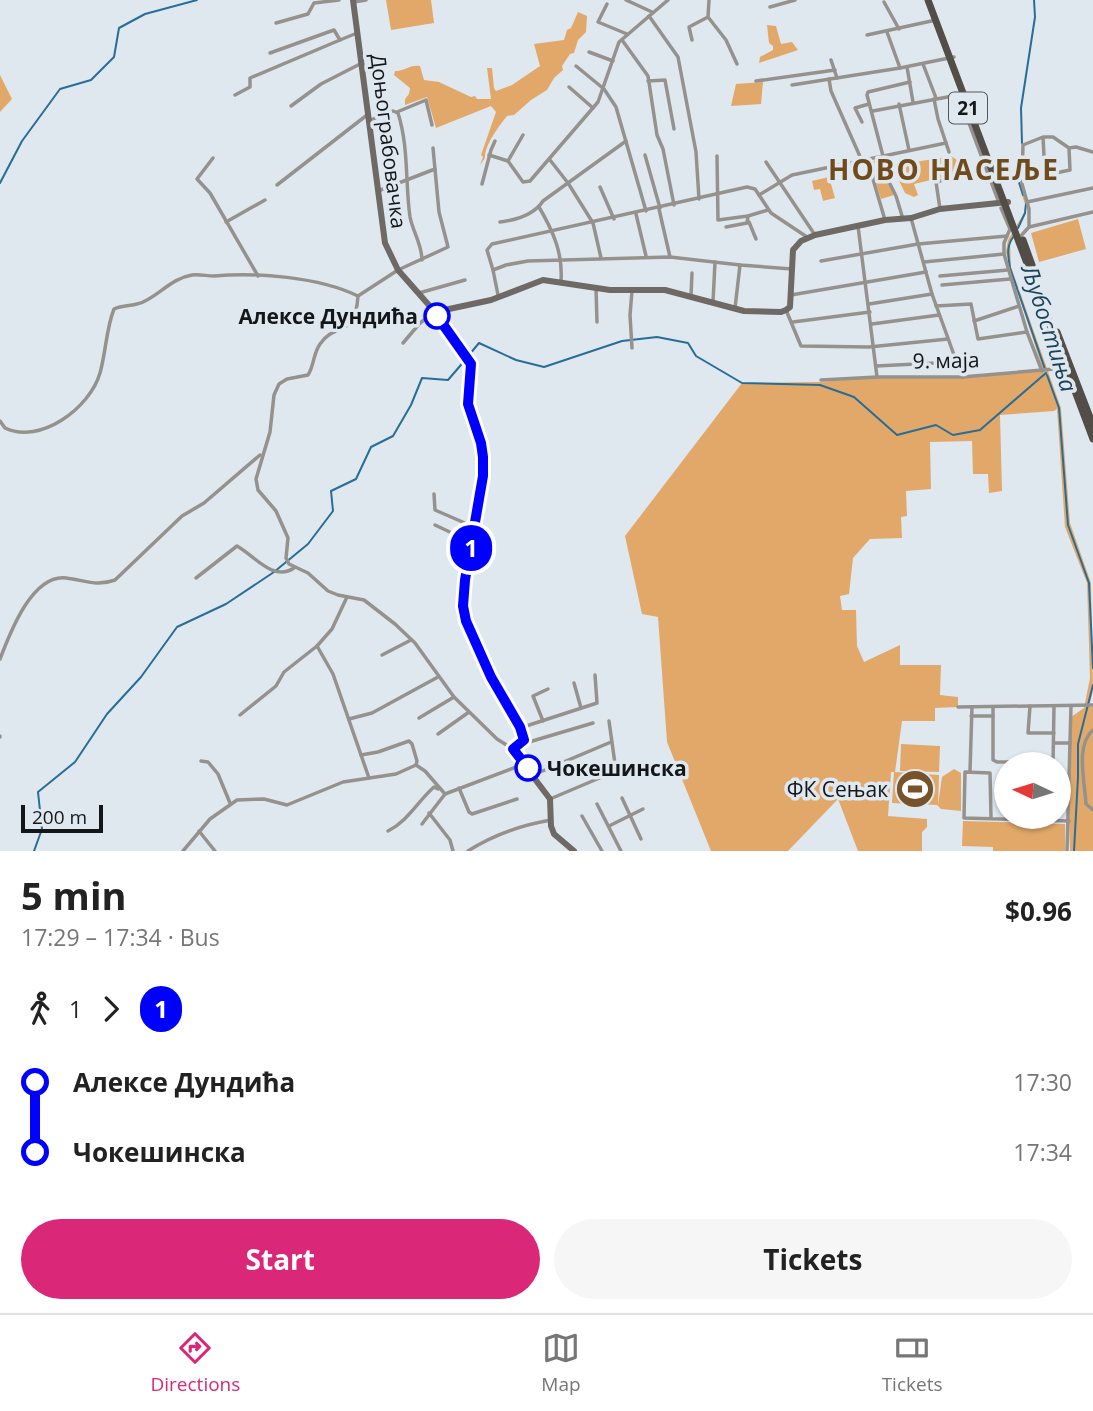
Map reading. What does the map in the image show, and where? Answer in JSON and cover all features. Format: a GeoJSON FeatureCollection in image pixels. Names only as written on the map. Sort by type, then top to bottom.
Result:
{"type":"FeatureCollection","features":[{"type":"Feature","properties":{"kind":"main road","name":"21"},"geometry":{"type":"LineString","coordinates":[[930,0],[952,58],[961,94],[1003,204],[1011,215],[1093,425]]}},
{"type":"Feature","properties":{"kind":"main road","name":"21"},"geometry":{"type":"LineString","coordinates":[[930,0],[1003,204]]}},
{"type":"Feature","properties":{"kind":"main road","name":"21"},"geometry":{"type":"LineString","coordinates":[[1069,368],[1093,439]]}},
{"type":"Feature","properties":{"kind":"street"},"geometry":{"type":"LineString","coordinates":[[276,23],[308,14],[314,3],[339,0]]}},
{"type":"Feature","properties":{"kind":"street"},"geometry":{"type":"LineString","coordinates":[[353,1],[366,0]]}},
{"type":"Feature","properties":{"kind":"street"},"geometry":{"type":"LineString","coordinates":[[626,0],[650,14],[678,57],[696,152],[699,199]]}},
{"type":"Feature","properties":{"kind":"street"},"geometry":{"type":"LineString","coordinates":[[489,155],[508,161],[522,181],[528,183],[593,108],[604,89],[621,40],[668,0]]}},
{"type":"Feature","properties":{"kind":"street"},"geometry":{"type":"LineString","coordinates":[[709,0],[708,17],[726,40],[737,64]]}},
{"type":"Feature","properties":{"kind":"street"},"geometry":{"type":"LineString","coordinates":[[770,7],[795,0]]}},
{"type":"Feature","properties":{"kind":"street","name":"Доњограбовачка"},"geometry":{"type":"LineString","coordinates":[[353,1],[383,235],[398,270],[435,312],[450,337],[468,358],[472,369],[468,404],[483,457],[483,476],[474,527]]}},
{"type":"Feature","properties":{"kind":"street"},"geometry":{"type":"LineString","coordinates":[[884,2],[899,29]]}},
{"type":"Feature","properties":{"kind":"street"},"geometry":{"type":"LineString","coordinates":[[607,4],[598,22],[627,34]]}},
{"type":"Feature","properties":{"kind":"street"},"geometry":{"type":"LineString","coordinates":[[692,40],[689,27],[708,17]]}},
{"type":"Feature","properties":{"kind":"street"},"geometry":{"type":"LineString","coordinates":[[867,35],[936,20]]}},
{"type":"Feature","properties":{"kind":"street"},"geometry":{"type":"LineString","coordinates":[[270,53],[334,30],[340,40]]}},
{"type":"Feature","properties":{"kind":"street"},"geometry":{"type":"LineString","coordinates":[[887,32],[900,68]]}},
{"type":"Feature","properties":{"kind":"street"},"geometry":{"type":"LineString","coordinates":[[235,95],[250,87],[250,78],[357,33]]}},
{"type":"Feature","properties":{"kind":"street"},"geometry":{"type":"LineString","coordinates":[[621,40],[646,72],[657,135],[663,149],[674,205]]}},
{"type":"Feature","properties":{"kind":"street"},"geometry":{"type":"LineString","coordinates":[[589,52],[613,61]]}},
{"type":"Feature","properties":{"kind":"street"},"geometry":{"type":"LineString","coordinates":[[792,85],[952,58]]}},
{"type":"Feature","properties":{"kind":"street"},"geometry":{"type":"LineString","coordinates":[[831,60],[837,78]]}},
{"type":"Feature","properties":{"kind":"street"},"geometry":{"type":"LineString","coordinates":[[291,106],[362,62]]}},
{"type":"Feature","properties":{"kind":"street"},"geometry":{"type":"LineString","coordinates":[[923,64],[949,152]]}},
{"type":"Feature","properties":{"kind":"street"},"geometry":{"type":"LineString","coordinates":[[576,66],[604,89],[616,107],[646,211]]}},
{"type":"Feature","properties":{"kind":"street"},"geometry":{"type":"LineString","coordinates":[[907,67],[913,102]]}},
{"type":"Feature","properties":{"kind":"street"},"geometry":{"type":"LineString","coordinates":[[756,81],[835,71]]}},
{"type":"Feature","properties":{"kind":"street"},"geometry":{"type":"LineString","coordinates":[[829,79],[831,91],[865,160],[885,220]]}},
{"type":"Feature","properties":{"kind":"street"},"geometry":{"type":"LineString","coordinates":[[648,81],[665,80],[674,129]]}},
{"type":"Feature","properties":{"kind":"street"},"geometry":{"type":"LineString","coordinates":[[883,156],[873,111],[866,97],[868,92],[910,82]]}},
{"type":"Feature","properties":{"kind":"street"},"geometry":{"type":"LineString","coordinates":[[569,87],[593,108]]}},
{"type":"Feature","properties":{"kind":"street"},"geometry":{"type":"LineString","coordinates":[[873,111],[961,94]]}},
{"type":"Feature","properties":{"kind":"street"},"geometry":{"type":"LineString","coordinates":[[277,185],[367,118],[397,112],[426,100],[432,125]]}},
{"type":"Feature","properties":{"kind":"street"},"geometry":{"type":"LineString","coordinates":[[862,122],[855,108],[869,104]]}},
{"type":"Feature","properties":{"kind":"street"},"geometry":{"type":"LineString","coordinates":[[899,104],[909,150]]}},
{"type":"Feature","properties":{"kind":"street"},"geometry":{"type":"LineString","coordinates":[[397,112],[405,142],[411,221],[422,251],[422,260]]}},
{"type":"Feature","properties":{"kind":"street"},"geometry":{"type":"LineString","coordinates":[[508,161],[523,135]]}},
{"type":"Feature","properties":{"kind":"street"},"geometry":{"type":"LineString","coordinates":[[1045,137],[1045,175]]}},
{"type":"Feature","properties":{"kind":"street"},"geometry":{"type":"LineString","coordinates":[[1029,227],[1022,180],[1023,145],[1053,137],[1069,148],[1093,152]]}},
{"type":"Feature","properties":{"kind":"street"},"geometry":{"type":"LineString","coordinates":[[482,184],[495,141]]}},
{"type":"Feature","properties":{"kind":"street"},"geometry":{"type":"LineString","coordinates":[[500,222],[519,219],[539,207],[542,201],[626,141]]}},
{"type":"Feature","properties":{"kind":"street"},"geometry":{"type":"LineString","coordinates":[[759,195],[792,176],[946,143]]}},
{"type":"Feature","properties":{"kind":"street"},"geometry":{"type":"LineString","coordinates":[[358,296],[398,270],[448,246],[439,212],[433,148]]}},
{"type":"Feature","properties":{"kind":"street"},"geometry":{"type":"LineString","coordinates":[[1022,180],[1070,170],[1069,148]]}},
{"type":"Feature","properties":{"kind":"street"},"geometry":{"type":"LineString","coordinates":[[645,155],[670,257]]}},
{"type":"Feature","properties":{"kind":"street"},"geometry":{"type":"LineString","coordinates":[[717,156],[718,220],[768,210]]}},
{"type":"Feature","properties":{"kind":"street"},"geometry":{"type":"LineString","coordinates":[[213,158],[197,178],[210,193],[258,276]]}},
{"type":"Feature","properties":{"kind":"street"},"geometry":{"type":"LineString","coordinates":[[550,160],[593,223],[601,258]]}},
{"type":"Feature","properties":{"kind":"street"},"geometry":{"type":"LineString","coordinates":[[766,162],[811,236]]}},
{"type":"Feature","properties":{"kind":"street"},"geometry":{"type":"LineString","coordinates":[[378,191],[435,169]]}},
{"type":"Feature","properties":{"kind":"street"},"geometry":{"type":"LineString","coordinates":[[427,172],[435,176]]}},
{"type":"Feature","properties":{"kind":"street"},"geometry":{"type":"LineString","coordinates":[[940,209],[936,183],[967,174]]}},
{"type":"Feature","properties":{"kind":"street"},"geometry":{"type":"LineString","coordinates":[[888,180],[903,219]]}},
{"type":"Feature","properties":{"kind":"street"},"geometry":{"type":"LineString","coordinates":[[600,187],[614,219]]}},
{"type":"Feature","properties":{"kind":"street"},"geometry":{"type":"LineString","coordinates":[[499,298],[487,250],[490,245],[750,187],[759,195],[768,210],[811,236]]}},
{"type":"Feature","properties":{"kind":"street"},"geometry":{"type":"LineString","coordinates":[[1027,202],[1093,188]]}},
{"type":"Feature","properties":{"kind":"street"},"geometry":{"type":"LineString","coordinates":[[226,222],[265,200]]}},
{"type":"Feature","properties":{"kind":"street"},"geometry":{"type":"LineString","coordinates":[[403,343],[420,323],[435,312],[499,298],[541,281],[561,281],[596,288],[665,290],[762,313],[786,310],[791,295],[794,248],[811,236],[885,220],[911,218],[940,209],[1003,204],[1009,228],[1003,254],[1042,371]]}},
{"type":"Feature","properties":{"kind":"street"},"geometry":{"type":"LineString","coordinates":[[539,207],[553,231],[561,260],[561,281]]}},
{"type":"Feature","properties":{"kind":"street"},"geometry":{"type":"LineString","coordinates":[[1018,236],[1029,227],[1093,212]]}},
{"type":"Feature","properties":{"kind":"street"},"geometry":{"type":"LineString","coordinates":[[636,213],[646,256]]}},
{"type":"Feature","properties":{"kind":"street"},"geometry":{"type":"LineString","coordinates":[[748,216],[756,239]]}},
{"type":"Feature","properties":{"kind":"street"},"geometry":{"type":"LineString","coordinates":[[911,218],[932,294],[962,377]]}},
{"type":"Feature","properties":{"kind":"street"},"geometry":{"type":"LineString","coordinates":[[726,227],[749,222]]}},
{"type":"Feature","properties":{"kind":"street"},"geometry":{"type":"LineString","coordinates":[[858,226],[877,377]]}},
{"type":"Feature","properties":{"kind":"street"},"geometry":{"type":"LineString","coordinates":[[821,261],[918,244],[1007,236]]}},
{"type":"Feature","properties":{"kind":"street"},"geometry":{"type":"LineString","coordinates":[[923,262],[1003,254]]}},
{"type":"Feature","properties":{"kind":"street"},"geometry":{"type":"LineString","coordinates":[[493,270],[513,263],[646,256],[792,269]]}},
{"type":"Feature","properties":{"kind":"street"},"geometry":{"type":"LineString","coordinates":[[713,302],[715,262]]}},
{"type":"Feature","properties":{"kind":"street"},"geometry":{"type":"LineString","coordinates":[[735,308],[740,265]]}},
{"type":"Feature","properties":{"kind":"street"},"geometry":{"type":"LineString","coordinates":[[940,276],[1008,270]]}},
{"type":"Feature","properties":{"kind":"street"},"geometry":{"type":"LineString","coordinates":[[791,295],[926,272]]}},
{"type":"Feature","properties":{"kind":"street"},"geometry":{"type":"LineString","coordinates":[[691,296],[692,273]]}},
{"type":"Feature","properties":{"kind":"street"},"geometry":{"type":"LineString","coordinates":[[0,421],[5,428],[18,431],[45,430],[66,420],[83,401],[99,376],[114,309],[146,301],[173,282],[193,275],[258,276],[320,284],[358,296]]}},
{"type":"Feature","properties":{"kind":"street"},"geometry":{"type":"LineString","coordinates":[[942,285],[1010,279]]}},
{"type":"Feature","properties":{"kind":"street"},"geometry":{"type":"LineString","coordinates":[[418,293],[465,280]]}},
{"type":"Feature","properties":{"kind":"street"},"geometry":{"type":"LineString","coordinates":[[596,288],[597,322]]}},
{"type":"Feature","properties":{"kind":"street"},"geometry":{"type":"LineString","coordinates":[[632,289],[632,348]]}},
{"type":"Feature","properties":{"kind":"street"},"geometry":{"type":"LineString","coordinates":[[869,304],[932,294]]}},
{"type":"Feature","properties":{"kind":"street"},"geometry":{"type":"LineString","coordinates":[[358,296],[357,312],[349,324],[322,341],[308,375],[287,379],[279,384],[274,395],[270,432],[256,479],[258,491],[276,511],[288,538],[286,558],[289,564],[308,573],[328,591],[363,600],[373,606],[412,640],[454,696],[497,739],[513,749],[533,775],[551,799],[554,834],[574,851]]}},
{"type":"Feature","properties":{"kind":"street"},"geometry":{"type":"LineString","coordinates":[[936,306],[971,304],[978,339],[1027,332]]}},
{"type":"Feature","properties":{"kind":"street"},"geometry":{"type":"LineString","coordinates":[[974,321],[1019,306]]}},
{"type":"Feature","properties":{"kind":"street"},"geometry":{"type":"LineString","coordinates":[[786,310],[801,346],[874,346],[948,338]]}},
{"type":"Feature","properties":{"kind":"street"},"geometry":{"type":"LineString","coordinates":[[793,322],[870,312]]}},
{"type":"Feature","properties":{"kind":"street"},"geometry":{"type":"LineString","coordinates":[[872,324],[939,315]]}},
{"type":"Feature","properties":{"kind":"street"},"geometry":{"type":"LineString","coordinates":[[396,318],[414,317],[420,323]]}},
{"type":"Feature","properties":{"kind":"street"},"geometry":{"type":"LineString","coordinates":[[876,366],[957,362]]}},
{"type":"Feature","properties":{"kind":"street","name":"9. маја"},"geometry":{"type":"LineString","coordinates":[[821,380],[962,377],[1069,368]]}},
{"type":"Feature","properties":{"kind":"street"},"geometry":{"type":"LineString","coordinates":[[0,659],[26,604],[41,586],[50,579],[62,578],[90,584],[115,580],[182,516],[204,503],[262,454]]}},
{"type":"Feature","properties":{"kind":"street"},"geometry":{"type":"LineString","coordinates":[[434,494],[435,510],[474,527],[465,580],[463,606],[466,621],[491,677],[520,727],[523,741]]}},
{"type":"Feature","properties":{"kind":"street"},"geometry":{"type":"LineString","coordinates":[[435,525],[472,542]]}},
{"type":"Feature","properties":{"kind":"street"},"geometry":{"type":"LineString","coordinates":[[196,578],[237,546],[274,571],[286,573],[294,568]]}},
{"type":"Feature","properties":{"kind":"street"},"geometry":{"type":"LineString","coordinates":[[240,715],[276,686],[284,672],[317,646],[332,629],[346,597]]}},
{"type":"Feature","properties":{"kind":"street"},"geometry":{"type":"LineString","coordinates":[[382,655],[412,640]]}},
{"type":"Feature","properties":{"kind":"street"},"geometry":{"type":"LineString","coordinates":[[317,646],[333,674],[369,778]]}},
{"type":"Feature","properties":{"kind":"street"},"geometry":{"type":"LineString","coordinates":[[520,727],[598,703],[595,675]]}},
{"type":"Feature","properties":{"kind":"street"},"geometry":{"type":"LineString","coordinates":[[349,719],[372,713],[438,677]]}},
{"type":"Feature","properties":{"kind":"street"},"geometry":{"type":"LineString","coordinates":[[574,683],[582,708]]}},
{"type":"Feature","properties":{"kind":"street"},"geometry":{"type":"LineString","coordinates":[[543,721],[533,697],[548,689]]}},
{"type":"Feature","properties":{"kind":"street"},"geometry":{"type":"LineString","coordinates":[[419,718],[454,696]]}},
{"type":"Feature","properties":{"kind":"street"},"geometry":{"type":"LineString","coordinates":[[958,707],[1092,705]]}},
{"type":"Feature","properties":{"kind":"street"},"geometry":{"type":"LineString","coordinates":[[1030,706],[1028,733],[1054,733]]}},
{"type":"Feature","properties":{"kind":"street"},"geometry":{"type":"LineString","coordinates":[[1054,706],[1054,752]]}},
{"type":"Feature","properties":{"kind":"street"},"geometry":{"type":"LineString","coordinates":[[1070,752],[1071,706]]}},
{"type":"Feature","properties":{"kind":"street"},"geometry":{"type":"LineString","coordinates":[[970,771],[972,707]]}},
{"type":"Feature","properties":{"kind":"street"},"geometry":{"type":"LineString","coordinates":[[993,707],[994,760]]}},
{"type":"Feature","properties":{"kind":"street"},"geometry":{"type":"LineString","coordinates":[[438,734],[470,712]]}},
{"type":"Feature","properties":{"kind":"street"},"geometry":{"type":"LineString","coordinates":[[971,716],[993,716]]}},
{"type":"Feature","properties":{"kind":"street"},"geometry":{"type":"LineString","coordinates":[[551,799],[614,772],[617,768],[609,721]]}},
{"type":"Feature","properties":{"kind":"street"},"geometry":{"type":"LineString","coordinates":[[513,749],[523,741],[529,742],[593,723]]}},
{"type":"Feature","properties":{"kind":"street"},"geometry":{"type":"LineString","coordinates":[[1093,730],[1085,737],[1083,747],[1086,804],[1093,810]]}},
{"type":"Feature","properties":{"kind":"street"},"geometry":{"type":"LineString","coordinates":[[361,754],[378,752],[409,741],[416,765]]}},
{"type":"Feature","properties":{"kind":"street"},"geometry":{"type":"LineString","coordinates":[[533,775],[611,742]]}},
{"type":"Feature","properties":{"kind":"street"},"geometry":{"type":"LineString","coordinates":[[1054,743],[1070,743]]}},
{"type":"Feature","properties":{"kind":"street"},"geometry":{"type":"LineString","coordinates":[[201,761],[208,762],[218,774],[230,803]]}},
{"type":"Feature","properties":{"kind":"street"},"geometry":{"type":"LineString","coordinates":[[422,824],[443,793],[524,764]]}},
{"type":"Feature","properties":{"kind":"street"},"geometry":{"type":"LineString","coordinates":[[183,851],[199,831],[230,803],[256,798],[287,805],[343,782],[396,774],[416,765]]}},
{"type":"Feature","properties":{"kind":"street"},"geometry":{"type":"LineString","coordinates":[[416,765],[425,771],[443,793]]}},
{"type":"Feature","properties":{"kind":"street"},"geometry":{"type":"LineString","coordinates":[[965,772],[990,772],[991,818],[964,818],[965,772]]}},
{"type":"Feature","properties":{"kind":"street"},"geometry":{"type":"LineString","coordinates":[[388,831],[419,805],[434,788],[443,793]]}},
{"type":"Feature","properties":{"kind":"street"},"geometry":{"type":"LineString","coordinates":[[459,788],[472,814],[517,799]]}},
{"type":"Feature","properties":{"kind":"street"},"geometry":{"type":"LineString","coordinates":[[622,798],[641,839]]}},
{"type":"Feature","properties":{"kind":"street"},"geometry":{"type":"LineString","coordinates":[[597,804],[621,851]]}},
{"type":"Feature","properties":{"kind":"street"},"geometry":{"type":"LineString","coordinates":[[609,826],[643,809]]}},
{"type":"Feature","properties":{"kind":"street"},"geometry":{"type":"LineString","coordinates":[[429,813],[450,840],[453,851]]}},
{"type":"Feature","properties":{"kind":"street"},"geometry":{"type":"LineString","coordinates":[[582,816],[602,851]]}},
{"type":"Feature","properties":{"kind":"street"},"geometry":{"type":"LineString","coordinates":[[468,851],[483,841],[514,829],[551,820]]}},
{"type":"Feature","properties":{"kind":"street"},"geometry":{"type":"LineString","coordinates":[[1068,851],[1069,830]]}},
{"type":"Feature","properties":{"kind":"street"},"geometry":{"type":"LineString","coordinates":[[199,831],[215,851]]}},
{"type":"Feature","properties":{"kind":"street"},"geometry":{"type":"LineString","coordinates":[[561,851],[567,845]]}},
{"type":"Feature","properties":{"kind":"shaded area"},"geometry":{"type":"Polygon","coordinates":[[[386,0],[431,0],[434,23],[391,30],[386,0]]]}},
{"type":"Feature","properties":{"kind":"shaded area"},"geometry":{"type":"Polygon","coordinates":[[[578,12],[587,16],[586,32],[578,40],[574,53],[570,54],[562,66],[563,70],[547,90],[514,115],[507,116],[489,142],[485,158],[480,165],[496,112],[491,106],[436,128],[427,97],[405,105],[410,88],[394,75],[395,71],[416,66],[420,66],[424,80],[439,82],[477,99],[491,99],[487,68],[492,68],[496,91],[512,85],[540,66],[534,44],[564,40],[578,12]]]}},
{"type":"Feature","properties":{"kind":"shaded area"},"geometry":{"type":"Polygon","coordinates":[[[767,25],[776,26],[781,44],[792,42],[798,50],[759,63],[760,57],[773,50],[769,43],[767,25]]]}},
{"type":"Feature","properties":{"kind":"shaded area"},"geometry":{"type":"Polygon","coordinates":[[[0,75],[12,99],[0,112],[0,75]]]}},
{"type":"Feature","properties":{"kind":"shaded area"},"geometry":{"type":"Polygon","coordinates":[[[763,82],[761,104],[731,106],[736,84],[763,82]]]}},
{"type":"Feature","properties":{"kind":"shaded area"},"geometry":{"type":"Polygon","coordinates":[[[951,156],[957,160],[961,173],[914,184],[918,195],[914,197],[905,193],[892,166],[951,156]]]}},
{"type":"Feature","properties":{"kind":"shaded area"},"geometry":{"type":"Polygon","coordinates":[[[884,158],[890,172],[885,178],[894,195],[881,199],[869,162],[884,158]]]}},
{"type":"Feature","properties":{"kind":"shaded area"},"geometry":{"type":"Polygon","coordinates":[[[829,177],[835,198],[823,201],[820,189],[814,190],[812,181],[829,177]]]}},
{"type":"Feature","properties":{"kind":"shaded area"},"geometry":{"type":"Polygon","coordinates":[[[1020,182],[1026,203],[1026,213],[1010,243],[1011,267],[1061,408],[1070,523],[1091,583],[1093,691],[1089,707],[1093,707],[1093,851],[1070,851],[1071,717],[1084,708],[1090,678],[1087,583],[1065,527],[1057,409],[1000,415],[1002,491],[989,493],[988,474],[973,474],[972,441],[930,442],[931,489],[906,491],[907,516],[901,517],[902,538],[870,539],[853,558],[849,594],[840,596],[842,610],[856,610],[857,646],[864,662],[900,645],[900,665],[941,665],[940,695],[958,697],[958,707],[935,708],[935,721],[902,721],[895,772],[939,775],[938,805],[942,777],[954,769],[961,773],[961,811],[941,809],[937,805],[892,803],[894,772],[891,772],[888,816],[927,819],[927,827],[922,832],[922,851],[858,851],[838,799],[788,851],[711,851],[667,742],[658,617],[642,614],[625,536],[742,383],[1044,373],[1006,252],[1008,240],[1024,213],[1025,204],[1018,183],[1020,182]]]}},
{"type":"Feature","properties":{"kind":"shaded area"},"geometry":{"type":"Polygon","coordinates":[[[1078,219],[1086,249],[1039,262],[1031,233],[1078,219]]]}},
{"type":"Feature","properties":{"kind":"shaded area"},"geometry":{"type":"Polygon","coordinates":[[[901,744],[940,746],[939,772],[900,771],[901,744]]]}},
{"type":"Feature","properties":{"kind":"shaded area"},"geometry":{"type":"Polygon","coordinates":[[[963,821],[994,822],[994,830],[1065,830],[1065,851],[993,851],[993,847],[962,846],[963,821]]]}},
{"type":"Feature","properties":{"kind":"waterway"},"geometry":{"type":"LineString","coordinates":[[0,183],[22,141],[60,89],[91,80],[114,57],[119,28],[145,14],[197,0]]}},
{"type":"Feature","properties":{"kind":"waterway","name":"Љубостиња"},"geometry":{"type":"LineString","coordinates":[[1022,143],[1021,108],[1035,17],[1034,0]]}},
{"type":"Feature","properties":{"kind":"waterway","name":"Љубостиња"},"geometry":{"type":"LineString","coordinates":[[1021,159],[1019,182],[1023,195]]}},
{"type":"Feature","properties":{"kind":"waterway","name":"Љубостиња"},"geometry":{"type":"LineString","coordinates":[[1018,228],[1026,204]]}},
{"type":"Feature","properties":{"kind":"waterway","name":"Љубостиња"},"geometry":{"type":"LineString","coordinates":[[1014,236],[1009,247],[1010,268],[1045,369]]}},
{"type":"Feature","properties":{"kind":"waterway"},"geometry":{"type":"LineString","coordinates":[[469,355],[479,343],[516,360],[544,367],[622,341],[657,337],[688,343],[696,356],[742,383],[820,385],[854,397],[897,435],[936,425],[953,435],[980,430],[1046,373]]}},
{"type":"Feature","properties":{"kind":"waterway"},"geometry":{"type":"LineString","coordinates":[[34,851],[42,829],[38,792],[75,762],[107,714],[141,677],[177,627],[226,604],[274,572],[308,544],[333,511],[331,491],[356,479],[371,447],[393,436],[411,405],[422,378],[448,380],[466,359]]}},
{"type":"Feature","properties":{"kind":"waterway","name":"Љубостиња"},"geometry":{"type":"LineString","coordinates":[[1047,375],[1059,408],[1068,525],[1089,583],[1093,668]]}},
{"type":"Feature","properties":{"kind":"waterway","name":"Љубостиња"},"geometry":{"type":"LineString","coordinates":[[1074,851],[1078,744],[1093,685]]}},
{"type":"Feature","properties":{"kind":"bus line","name":"1"},"geometry":{"type":"LineString","coordinates":[[437,316],[450,337],[470,360],[472,369],[468,404],[483,457],[479,504],[465,580],[463,606],[466,621],[491,677],[520,727],[524,740],[513,749],[528,768]]}},
{"type":"Feature","properties":{"kind":"place","name":"Алексе Дундића"},"geometry":{"type":"Point","coordinates":[437,316]}},
{"type":"Feature","properties":{"kind":"place","name":"Чокешинска"},"geometry":{"type":"Point","coordinates":[528,768]}},
{"type":"Feature","properties":{"kind":"place","name":"ФК Сењак"},"geometry":{"type":"Point","coordinates":[915,789]}},
{"type":"Feature","properties":{"kind":"district","name":"НОВО НАСЕЉЕ"},"geometry":{"type":"Point","coordinates":[944,169]}}]}
